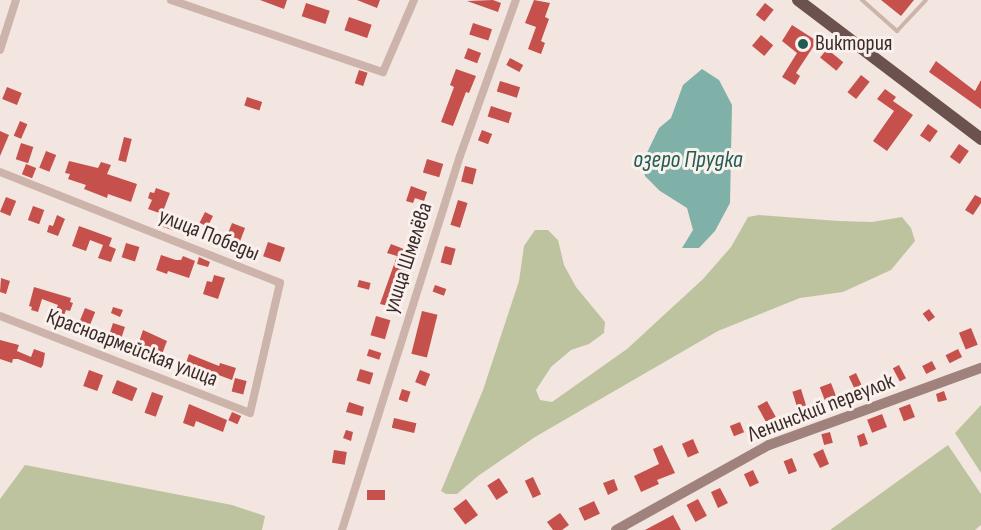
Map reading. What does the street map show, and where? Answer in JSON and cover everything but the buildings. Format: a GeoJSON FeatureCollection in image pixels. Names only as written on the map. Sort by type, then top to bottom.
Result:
{"type":"FeatureCollection","features":[{"type":"Feature","properties":{"kind":"highway"},"geometry":{"type":"LineString","coordinates":[[798,0],[981,139]]}},
{"type":"Feature","properties":{"kind":"main road","name":"Ленинский переулок"},"geometry":{"type":"LineString","coordinates":[[616,530],[769,445],[981,368]]}},
{"type":"Feature","properties":{"kind":"street"},"geometry":{"type":"LineString","coordinates":[[0,50],[16,0]]}},
{"type":"Feature","properties":{"kind":"street"},"geometry":{"type":"LineString","coordinates":[[171,0],[383,72],[414,0]]}},
{"type":"Feature","properties":{"kind":"street","name":"улица Шмелёва"},"geometry":{"type":"LineString","coordinates":[[342,530],[460,156],[516,0]]}},
{"type":"Feature","properties":{"kind":"street","name":"улица Победы"},"geometry":{"type":"LineString","coordinates":[[0,172],[280,283],[250,413]]}},
{"type":"Feature","properties":{"kind":"street","name":"Красноармейская улица"},"geometry":{"type":"LineString","coordinates":[[0,316],[250,413]]}},
{"type":"Feature","properties":{"kind":"lane"},"geometry":{"type":"LineString","coordinates":[[862,0],[897,31],[926,0]]}},
{"type":"Feature","properties":{"kind":"green space"},"geometry":{"type":"Polygon","coordinates":[[[759,215],[872,222],[902,217],[911,228],[915,241],[891,270],[843,292],[800,298],[718,331],[535,437],[478,476],[457,494],[446,494],[441,491],[483,390],[519,281],[524,246],[535,230],[548,230],[558,240],[564,265],[576,287],[605,322],[604,333],[589,344],[571,350],[551,367],[536,390],[540,400],[552,402],[627,349],[703,279],[731,247],[748,217],[759,215]]]}},
{"type":"Feature","properties":{"kind":"green space"},"geometry":{"type":"Polygon","coordinates":[[[981,405],[981,473],[955,433],[981,405]]]}},
{"type":"Feature","properties":{"kind":"green space"},"geometry":{"type":"Polygon","coordinates":[[[948,445],[981,494],[981,525],[975,530],[830,530],[948,445]]]}},
{"type":"Feature","properties":{"kind":"green space"},"geometry":{"type":"Polygon","coordinates":[[[25,465],[232,505],[265,516],[262,530],[0,530],[0,499],[25,465]]]}},
{"type":"Feature","properties":{"kind":"water","name":"озеро Прудка"},"geometry":{"type":"Polygon","coordinates":[[[702,69],[719,80],[732,105],[730,203],[715,231],[699,248],[682,248],[693,230],[687,208],[660,191],[645,176],[642,163],[659,128],[671,118],[683,85],[702,69]]]}},
{"type":"Feature","properties":{"kind":"place","name":"Виктория"},"geometry":{"type":"Point","coordinates":[803,44]}}]}
